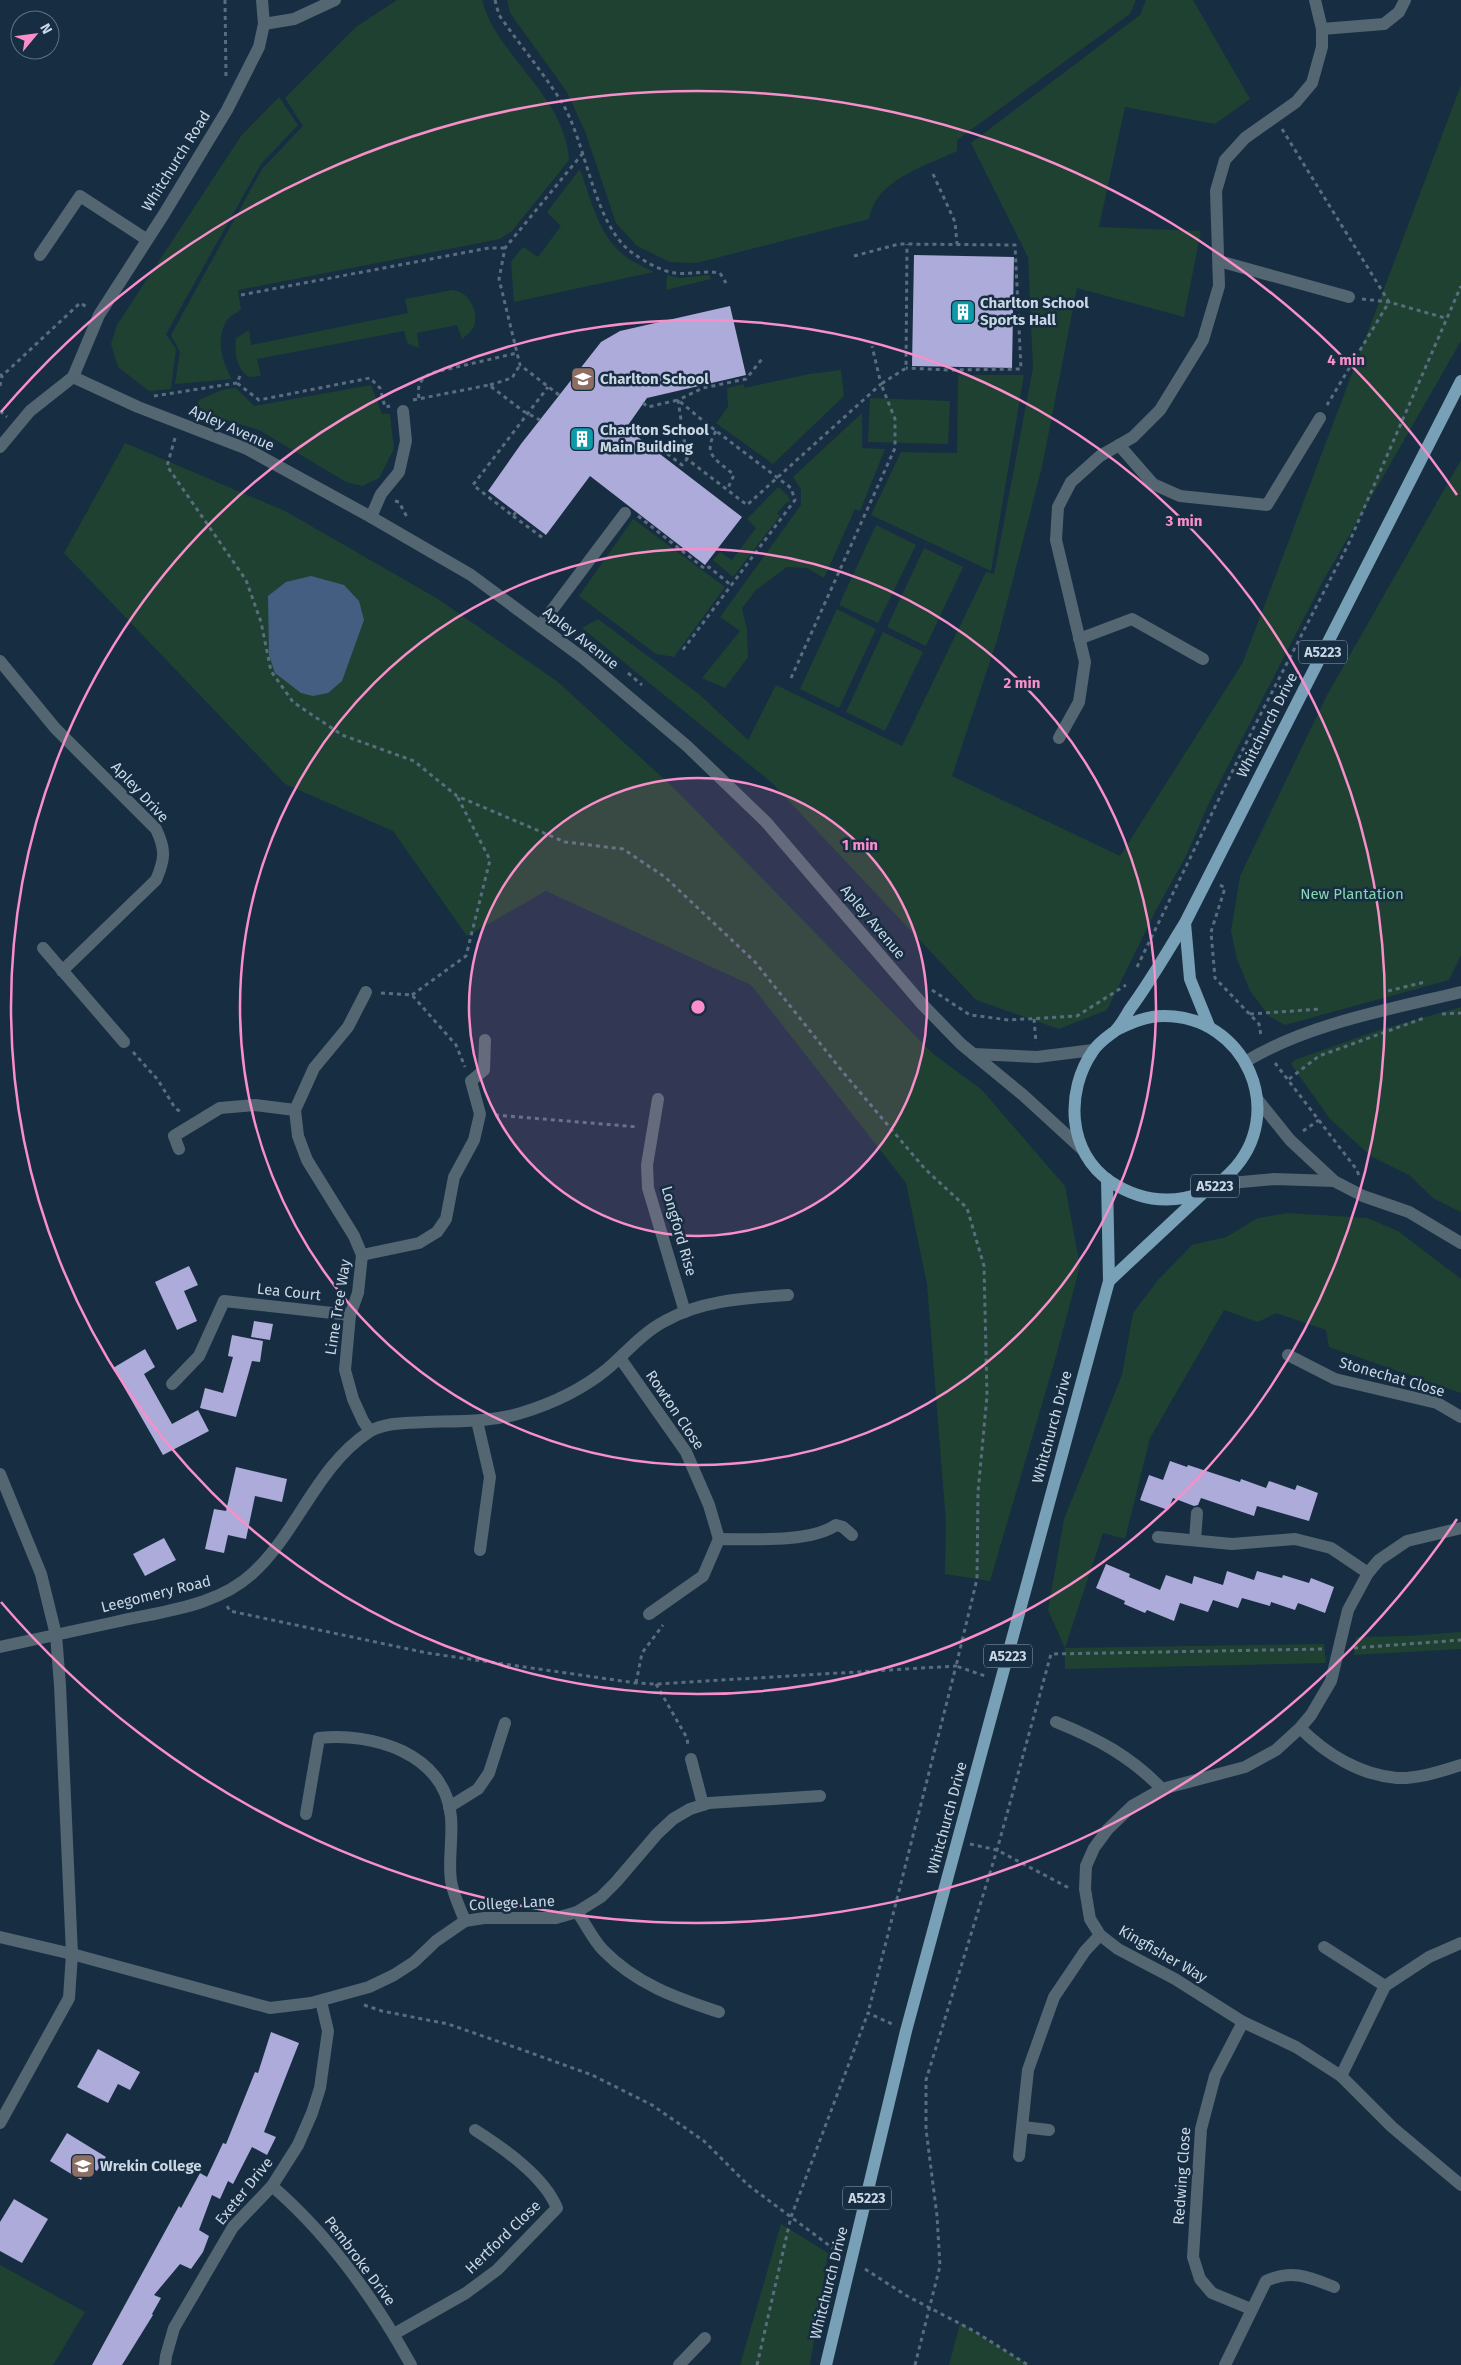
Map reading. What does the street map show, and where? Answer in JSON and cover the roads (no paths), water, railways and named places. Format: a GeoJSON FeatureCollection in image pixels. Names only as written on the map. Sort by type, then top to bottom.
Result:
{"type":"FeatureCollection","features":[{"type":"Feature","properties":{"kind":"main road","name":"Whitchurch Drive"},"geometry":{"type":"LineString","coordinates":[[1116,1030],[1138,1020],[1162,1016],[1186,1018],[1209,1026],[1230,1041],[1245,1062],[1254,1080],[1257,1099],[1255,1131],[1242,1161],[1219,1184],[1205,1192],[1185,1198],[1165,1200],[1144,1198],[1124,1191],[1107,1179],[1094,1166],[1083,1150],[1075,1125],[1074,1099],[1080,1073],[1093,1050],[1116,1030],[1147,986],[1185,923],[1461,381]]}},
{"type":"Feature","properties":{"kind":"main road"},"geometry":{"type":"LineString","coordinates":[[1185,923],[1190,979],[1209,1026]]}},
{"type":"Feature","properties":{"kind":"main road","name":"Whitchurch Drive"},"geometry":{"type":"LineString","coordinates":[[826,2365],[906,2031],[1109,1281],[1107,1179]]}},
{"type":"Feature","properties":{"kind":"main road","name":"Whitchurch Drive"},"geometry":{"type":"LineString","coordinates":[[1109,1281],[1205,1192]]}},
{"type":"Feature","properties":{"kind":"street","name":"Whitchurch Road"},"geometry":{"type":"LineString","coordinates":[[73,377],[99,315],[146,239],[164,214],[227,110],[259,47],[264,24],[262,0]]}},
{"type":"Feature","properties":{"kind":"street"},"geometry":{"type":"LineString","coordinates":[[264,24],[294,19],[335,0]]}},
{"type":"Feature","properties":{"kind":"street"},"geometry":{"type":"LineString","coordinates":[[1059,738],[1079,702],[1085,662],[1056,540],[1058,508],[1071,482],[1100,456],[1134,436],[1160,410],[1203,340],[1219,286],[1216,191],[1225,160],[1245,138],[1296,102],[1312,84],[1322,47],[1322,29],[1315,0]]}},
{"type":"Feature","properties":{"kind":"street"},"geometry":{"type":"LineString","coordinates":[[1322,29],[1384,24],[1399,12],[1405,0]]}},
{"type":"Feature","properties":{"kind":"street"},"geometry":{"type":"LineString","coordinates":[[40,255],[80,196],[146,239]]}},
{"type":"Feature","properties":{"kind":"street"},"geometry":{"type":"LineString","coordinates":[[1219,261],[1349,297]]}},
{"type":"Feature","properties":{"kind":"street"},"geometry":{"type":"LineString","coordinates":[[0,447],[30,411],[73,377]]}},
{"type":"Feature","properties":{"kind":"street","name":"Apley Avenue"},"geometry":{"type":"LineString","coordinates":[[73,377],[122,400],[246,449],[371,517],[471,575],[583,658],[687,746],[766,822],[922,1004],[973,1054],[1023,1095],[1083,1150]]}},
{"type":"Feature","properties":{"kind":"street"},"geometry":{"type":"LineString","coordinates":[[371,517],[380,494],[399,472],[406,440],[402,406]]}},
{"type":"Feature","properties":{"kind":"street"},"geometry":{"type":"LineString","coordinates":[[1119,445],[1153,484],[1180,496],[1267,505],[1320,418]]}},
{"type":"Feature","properties":{"kind":"street"},"geometry":{"type":"LineString","coordinates":[[540,626],[625,513]]}},
{"type":"Feature","properties":{"kind":"street"},"geometry":{"type":"LineString","coordinates":[[1079,639],[1132,619],[1204,659]]}},
{"type":"Feature","properties":{"kind":"street","name":"Apley Drive"},"geometry":{"type":"LineString","coordinates":[[0,660],[54,728],[156,829],[163,844],[164,862],[156,880],[62,970]]}},
{"type":"Feature","properties":{"kind":"street"},"geometry":{"type":"LineString","coordinates":[[43,948],[124,1042]]}},
{"type":"Feature","properties":{"kind":"street"},"geometry":{"type":"LineString","coordinates":[[180,1149],[174,1136],[220,1108],[255,1105],[295,1110],[314,1068],[348,1027],[366,992]]}},
{"type":"Feature","properties":{"kind":"street"},"geometry":{"type":"LineString","coordinates":[[1245,1062],[1264,1050],[1306,1033],[1461,992]]}},
{"type":"Feature","properties":{"kind":"street"},"geometry":{"type":"LineString","coordinates":[[362,1255],[418,1243],[437,1232],[446,1219],[454,1177],[474,1140],[480,1114],[472,1081],[484,1070],[485,1040]]}},
{"type":"Feature","properties":{"kind":"street"},"geometry":{"type":"LineString","coordinates":[[973,1054],[1037,1057],[1093,1050]]}},
{"type":"Feature","properties":{"kind":"street","name":"Longford Rise"},"geometry":{"type":"LineString","coordinates":[[658,1099],[647,1164],[648,1188],[685,1312]]}},
{"type":"Feature","properties":{"kind":"street"},"geometry":{"type":"LineString","coordinates":[[1257,1099],[1290,1140],[1334,1181],[1363,1196],[1409,1212],[1461,1243]]}},
{"type":"Feature","properties":{"kind":"street","name":"Lime Tree Way"},"geometry":{"type":"LineString","coordinates":[[295,1110],[298,1136],[308,1160],[354,1236],[362,1255],[358,1293],[350,1315],[345,1370],[353,1399],[370,1431]]}},
{"type":"Feature","properties":{"kind":"street"},"geometry":{"type":"LineString","coordinates":[[1219,1184],[1274,1178],[1334,1181]]}},
{"type":"Feature","properties":{"kind":"street"},"geometry":{"type":"LineString","coordinates":[[370,1431],[396,1423],[477,1421],[518,1414],[554,1402],[604,1372],[642,1336],[664,1321],[685,1312],[742,1299],[788,1295]]}},
{"type":"Feature","properties":{"kind":"street","name":"Lea Court"},"geometry":{"type":"LineString","coordinates":[[172,1384],[199,1356],[224,1301],[350,1315]]}},
{"type":"Feature","properties":{"kind":"street","name":"Stonechat Close"},"geometry":{"type":"LineString","coordinates":[[1288,1355],[1335,1379],[1437,1403],[1461,1417]]}},
{"type":"Feature","properties":{"kind":"street","name":"Rowton Close"},"geometry":{"type":"LineString","coordinates":[[620,1358],[686,1452],[709,1505],[720,1539]]}},
{"type":"Feature","properties":{"kind":"street"},"geometry":{"type":"LineString","coordinates":[[477,1421],[490,1477],[480,1550]]}},
{"type":"Feature","properties":{"kind":"street","name":"Leegomery Road"},"geometry":{"type":"LineString","coordinates":[[0,1648],[203,1602],[237,1587],[255,1572],[278,1546],[323,1478],[347,1450],[370,1431]]}},
{"type":"Feature","properties":{"kind":"street"},"geometry":{"type":"LineString","coordinates":[[0,1474],[41,1574],[56,1634],[72,1954],[68,1998],[0,2123]]}},
{"type":"Feature","properties":{"kind":"street"},"geometry":{"type":"LineString","coordinates":[[1195,1540],[1197,1513]]}},
{"type":"Feature","properties":{"kind":"street"},"geometry":{"type":"LineString","coordinates":[[648,1614],[703,1576],[720,1539],[811,1536],[828,1531],[836,1525],[843,1527],[852,1535]]}},
{"type":"Feature","properties":{"kind":"street","name":"Kingfisher Way"},"geometry":{"type":"LineString","coordinates":[[1461,1528],[1407,1541],[1379,1560],[1368,1573],[1348,1610],[1331,1680],[1311,1715],[1300,1728],[1276,1750],[1245,1767],[1162,1789],[1132,1806],[1108,1829],[1094,1848],[1086,1866],[1085,1889],[1090,1918],[1100,1935],[1118,1949],[1175,1978],[1243,2022],[1296,2047],[1341,2076],[1392,2127],[1461,2185]]}},
{"type":"Feature","properties":{"kind":"street"},"geometry":{"type":"LineString","coordinates":[[1158,1537],[1232,1544],[1295,1540],[1331,1548],[1368,1573]]}},
{"type":"Feature","properties":{"kind":"street"},"geometry":{"type":"LineString","coordinates":[[1056,1722],[1087,1735],[1125,1756],[1144,1770],[1162,1789]]}},
{"type":"Feature","properties":{"kind":"street"},"geometry":{"type":"LineString","coordinates":[[449,1807],[478,1789],[484,1781],[489,1773],[505,1723]]}},
{"type":"Feature","properties":{"kind":"street"},"geometry":{"type":"LineString","coordinates":[[1300,1728],[1317,1745],[1364,1772],[1398,1778],[1428,1775],[1461,1765]]}},
{"type":"Feature","properties":{"kind":"street"},"geometry":{"type":"LineString","coordinates":[[306,1814],[319,1738],[338,1736],[382,1742],[412,1755],[442,1788],[449,1807],[451,1816],[451,1882],[465,1921]]}},
{"type":"Feature","properties":{"kind":"street"},"geometry":{"type":"LineString","coordinates":[[691,1759],[702,1805]]}},
{"type":"Feature","properties":{"kind":"street","name":"College Lane"},"geometry":{"type":"LineString","coordinates":[[0,1937],[72,1954],[270,2008],[321,2001],[369,1987],[394,1975],[414,1962],[436,1941],[465,1921],[484,1918],[556,1918],[577,1912],[601,1897],[657,1834],[673,1819],[690,1809],[702,1805],[820,1796]]}},
{"type":"Feature","properties":{"kind":"street"},"geometry":{"type":"LineString","coordinates":[[577,1912],[602,1950],[628,1972],[665,1994],[719,2012]]}},
{"type":"Feature","properties":{"kind":"street"},"geometry":{"type":"LineString","coordinates":[[1019,2156],[1028,2070],[1054,1997],[1085,1951],[1100,1935]]}},
{"type":"Feature","properties":{"kind":"street"},"geometry":{"type":"LineString","coordinates":[[1341,2076],[1385,1986],[1429,1957],[1461,1943]]}},
{"type":"Feature","properties":{"kind":"street"},"geometry":{"type":"LineString","coordinates":[[1324,1947],[1385,1986]]}},
{"type":"Feature","properties":{"kind":"street","name":"Exeter Drive"},"geometry":{"type":"LineString","coordinates":[[165,2365],[174,2328],[233,2227],[272,2186],[298,2145],[312,2113],[320,2088],[328,2031],[321,2001]]}},
{"type":"Feature","properties":{"kind":"street","name":"Redwing Close"},"geometry":{"type":"LineString","coordinates":[[1243,2022],[1214,2076],[1201,2129],[1193,2257],[1200,2278],[1212,2293],[1251,2308]]}},
{"type":"Feature","properties":{"kind":"street"},"geometry":{"type":"LineString","coordinates":[[1022,2127],[1049,2130]]}},
{"type":"Feature","properties":{"kind":"street","name":"Hertford Close"},"geometry":{"type":"LineString","coordinates":[[394,2334],[466,2293],[489,2276],[556,2208],[552,2196],[536,2179],[502,2147],[475,2130]]}},
{"type":"Feature","properties":{"kind":"street","name":"Pembroke Drive"},"geometry":{"type":"LineString","coordinates":[[272,2186],[326,2238],[394,2334],[411,2365]]}},
{"type":"Feature","properties":{"kind":"street"},"geometry":{"type":"LineString","coordinates":[[1225,2365],[1266,2280],[1277,2276],[1302,2274],[1334,2287]]}},
{"type":"Feature","properties":{"kind":"street"},"geometry":{"type":"LineString","coordinates":[[679,2365],[704,2338]]}},
{"type":"Feature","properties":{"kind":"water"},"geometry":{"type":"Polygon","coordinates":[[[311,576],[344,585],[359,601],[364,620],[342,681],[328,693],[313,696],[301,693],[275,673],[269,655],[268,596],[286,582],[311,576]]]}},
{"type":"Feature","properties":{"kind":"place","name":"Charlton School Sports Hall"},"geometry":{"type":"Point","coordinates":[963,312]}},
{"type":"Feature","properties":{"kind":"place","name":"Charlton School"},"geometry":{"type":"Point","coordinates":[583,379]}},
{"type":"Feature","properties":{"kind":"place","name":"Charlton School Main Building"},"geometry":{"type":"Point","coordinates":[582,439]}},
{"type":"Feature","properties":{"kind":"place","name":"Wrekin College"},"geometry":{"type":"Point","coordinates":[83,2166]}},
{"type":"Feature","properties":{"kind":"park label","name":"New Plantation"},"geometry":{"type":"Point","coordinates":[1352,894]}}]}
